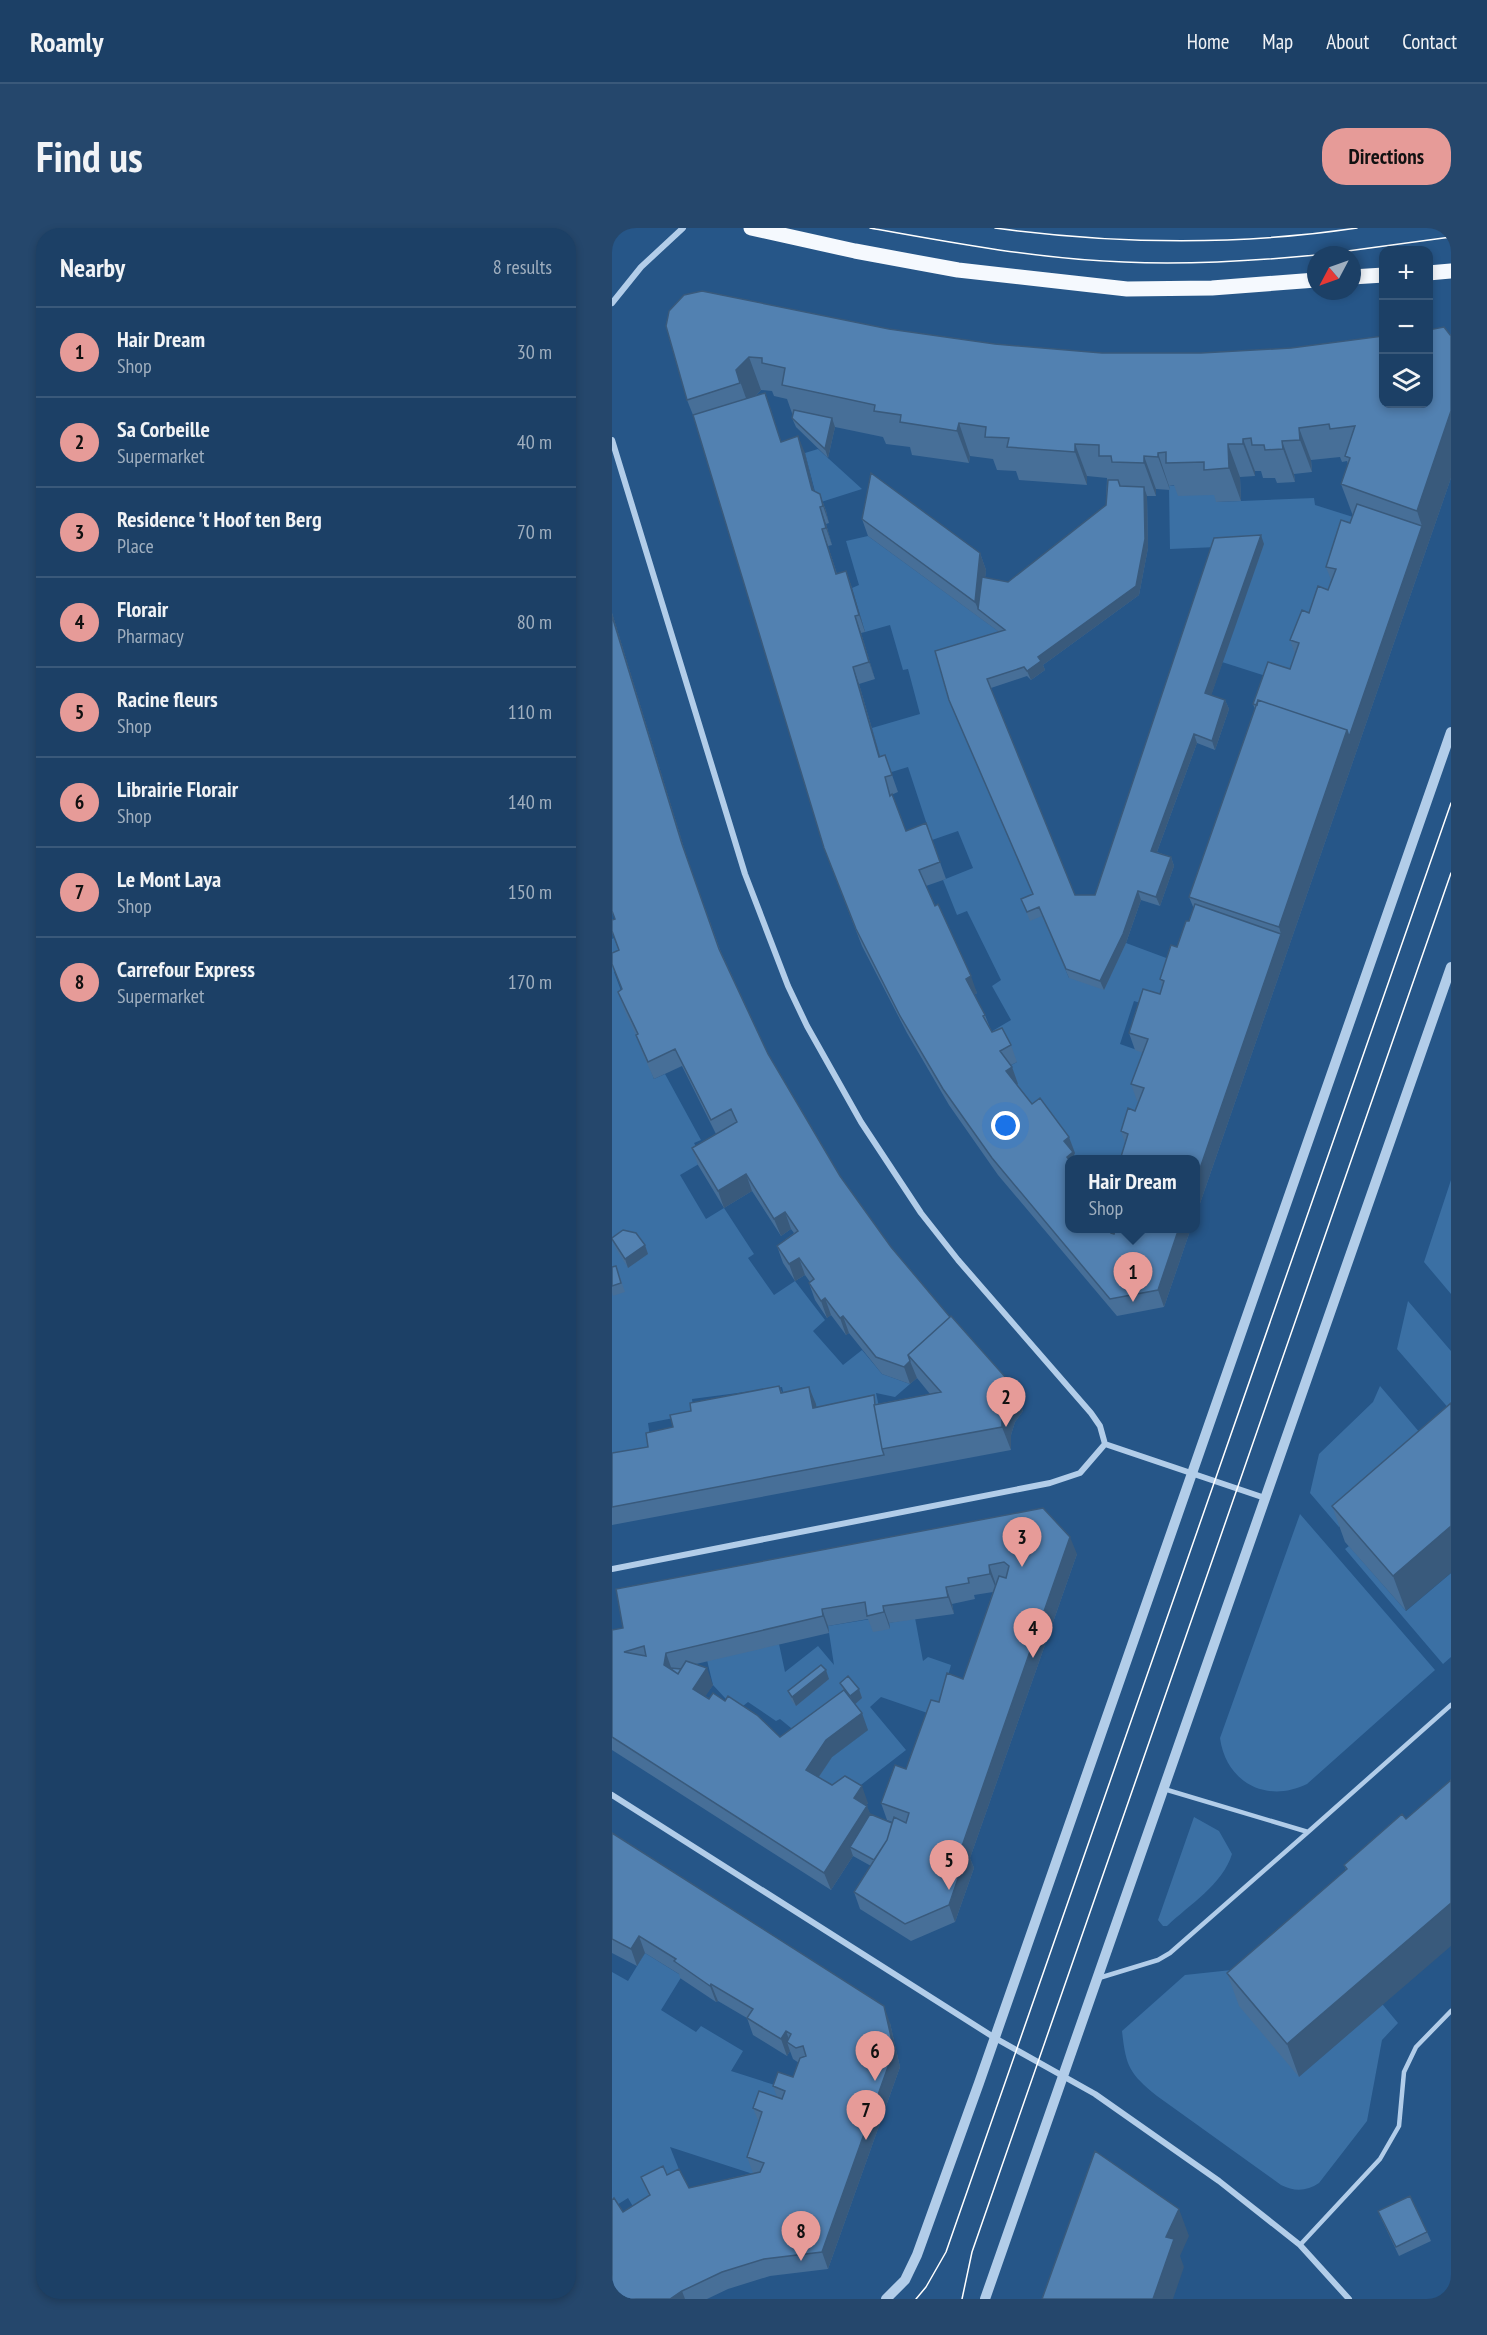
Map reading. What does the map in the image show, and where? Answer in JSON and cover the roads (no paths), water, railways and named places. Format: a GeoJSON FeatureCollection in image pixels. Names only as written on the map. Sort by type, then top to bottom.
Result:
{"type":"FeatureCollection","features":[{"type":"Feature","properties":{"kind":"main road"},"geometry":{"type":"LineString","coordinates":[[751,228],[855,252],[958,270],[1127,289],[1212,288],[1307,281]]}},
{"type":"Feature","properties":{"kind":"main road"},"geometry":{"type":"LineString","coordinates":[[1433,273],[1451,271]]}},
{"type":"Feature","properties":{"kind":"main road"},"geometry":{"type":"LineString","coordinates":[[1361,276],[1379,275]]}},
{"type":"Feature","properties":{"kind":"street"},"geometry":{"type":"LineString","coordinates":[[612,303],[641,267],[683,228]]}},
{"type":"Feature","properties":{"kind":"street"},"geometry":{"type":"LineString","coordinates":[[612,440],[745,874],[784,977],[807,1026],[861,1122],[921,1213],[958,1260],[1091,1413],[1100,1426],[1105,1444]]}},
{"type":"Feature","properties":{"kind":"street"},"geometry":{"type":"LineString","coordinates":[[890,2298],[905,2280],[917,2255],[995,2038],[1451,732]]}},
{"type":"Feature","properties":{"kind":"street"},"geometry":{"type":"LineString","coordinates":[[985,2299],[1451,967]]}},
{"type":"Feature","properties":{"kind":"street"},"geometry":{"type":"LineString","coordinates":[[1105,1444],[1265,1498]]}},
{"type":"Feature","properties":{"kind":"street"},"geometry":{"type":"LineString","coordinates":[[612,1569],[1050,1483],[1080,1473],[1105,1444]]}},
{"type":"Feature","properties":{"kind":"street"},"geometry":{"type":"LineString","coordinates":[[612,1795],[995,2038],[1095,2094],[1219,2181],[1300,2245],[1349,2299]]}},
{"type":"Feature","properties":{"kind":"lane"},"geometry":{"type":"LineString","coordinates":[[1097,1979],[1158,1960],[1170,1953],[1451,1705]]}},
{"type":"Feature","properties":{"kind":"lane"},"geometry":{"type":"LineString","coordinates":[[1163,1789],[1308,1832]]}},
{"type":"Feature","properties":{"kind":"lane"},"geometry":{"type":"LineString","coordinates":[[1300,2245],[1380,2159],[1399,2126],[1404,2072],[1416,2047],[1451,2011]]}},
{"type":"Feature","properties":{"kind":"tram line"},"geometry":{"type":"LineString","coordinates":[[870,228],[996,250],[1060,258],[1196,263],[1307,256]]}},
{"type":"Feature","properties":{"kind":"tram line"},"geometry":{"type":"LineString","coordinates":[[995,228],[1085,237],[1176,241],[1267,238],[1357,228]]}},
{"type":"Feature","properties":{"kind":"tram line"},"geometry":{"type":"LineString","coordinates":[[1361,249],[1451,237]]}},
{"type":"Feature","properties":{"kind":"tram line"},"geometry":{"type":"LineString","coordinates":[[916,2299],[926,2287],[946,2252],[1451,803]]}},
{"type":"Feature","properties":{"kind":"tram line"},"geometry":{"type":"LineString","coordinates":[[962,2299],[972,2252],[1451,873]]}},
{"type":"Feature","properties":{"kind":"place","name":"Hair Dream"},"geometry":{"type":"Point","coordinates":[1133,1302]}},
{"type":"Feature","properties":{"kind":"place","name":"Sa Corbeille"},"geometry":{"type":"Point","coordinates":[1006,1427]}},
{"type":"Feature","properties":{"kind":"place","name":"Residence 't Hoof ten Berg"},"geometry":{"type":"Point","coordinates":[1022,1567]}},
{"type":"Feature","properties":{"kind":"place","name":"Florair"},"geometry":{"type":"Point","coordinates":[1033,1658]}},
{"type":"Feature","properties":{"kind":"place","name":"Racine fleurs"},"geometry":{"type":"Point","coordinates":[949,1890]}},
{"type":"Feature","properties":{"kind":"place","name":"Librairie Florair"},"geometry":{"type":"Point","coordinates":[875,2081]}},
{"type":"Feature","properties":{"kind":"place","name":"Le Mont Laya"},"geometry":{"type":"Point","coordinates":[866,2140]}},
{"type":"Feature","properties":{"kind":"place","name":"Carrefour Express"},"geometry":{"type":"Point","coordinates":[801,2261]}}]}
